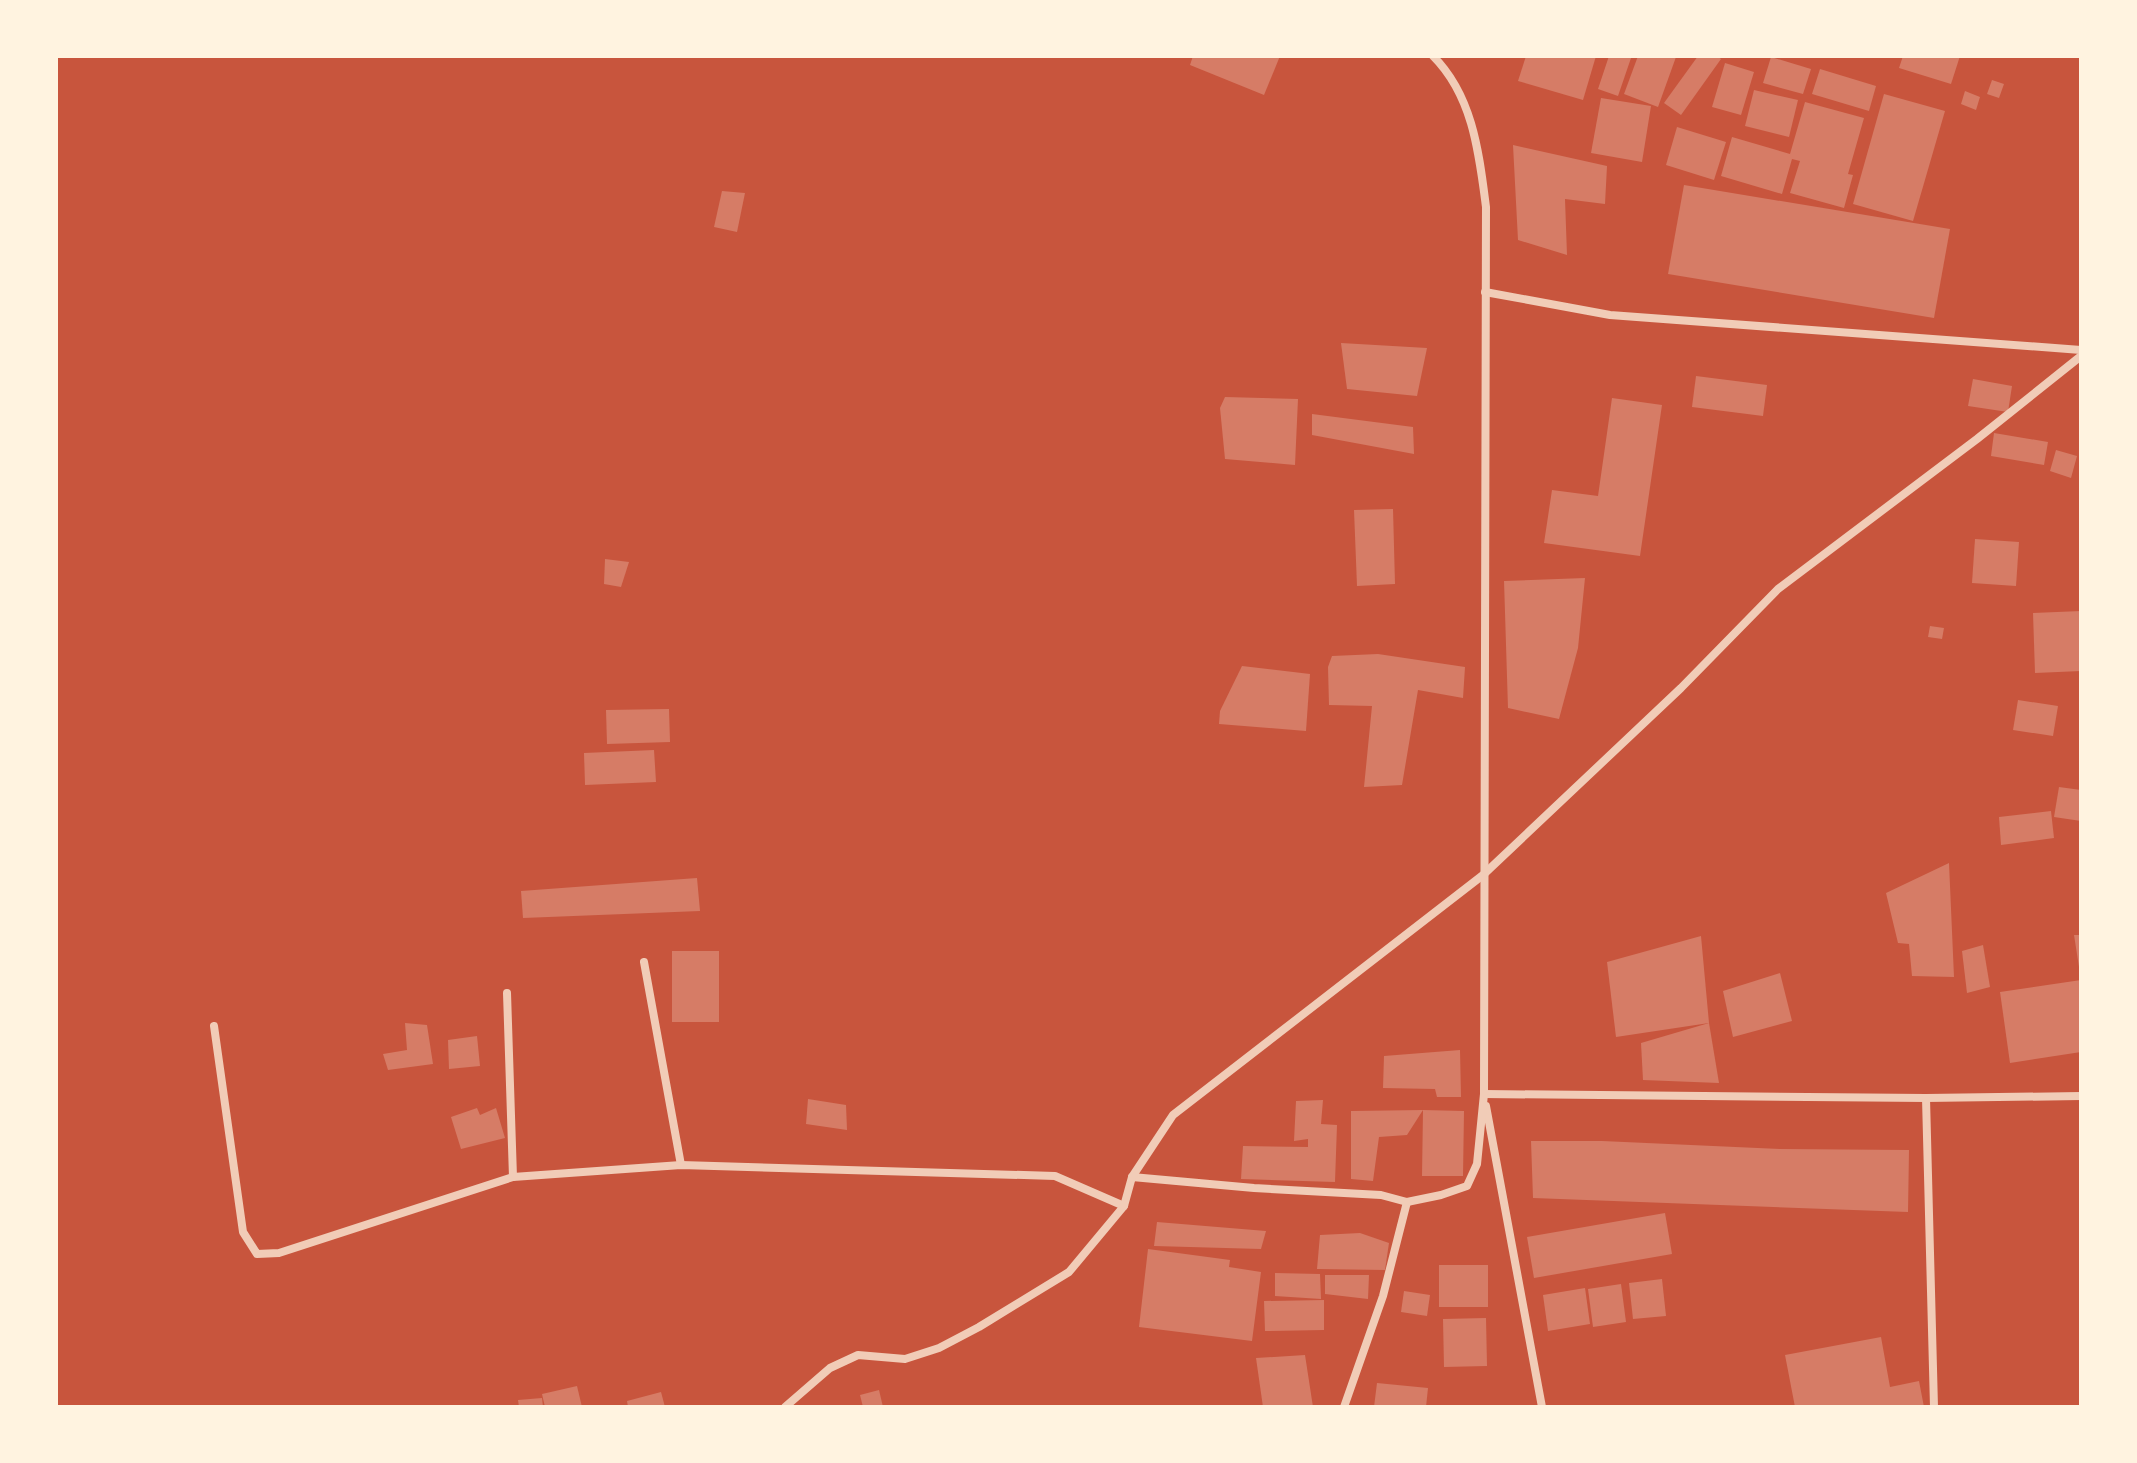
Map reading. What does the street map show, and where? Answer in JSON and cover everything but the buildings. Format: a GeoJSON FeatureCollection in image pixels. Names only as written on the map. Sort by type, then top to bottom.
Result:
{"type":"FeatureCollection","features":[{"type":"Feature","properties":{"kind":"street"},"geometry":{"type":"LineString","coordinates":[[1132,1177],[1381,1195],[1407,1202],[1467,1186],[1477,1164],[1484,1094],[1486,207],[1478,141],[1450,73],[1433,56]]}},
{"type":"Feature","properties":{"kind":"street"},"geometry":{"type":"LineString","coordinates":[[1485,292],[1610,315],[2081,353]]}},
{"type":"Feature","properties":{"kind":"street"},"geometry":{"type":"LineString","coordinates":[[785,1407],[830,1368],[858,1355],[905,1359],[939,1348],[1069,1272],[1124,1206],[1132,1177],[1173,1115],[1483,875],[1681,688],[1778,589],[1977,439],[2081,353]]}},
{"type":"Feature","properties":{"kind":"street"},"geometry":{"type":"LineString","coordinates":[[644,962],[681,1165]]}},
{"type":"Feature","properties":{"kind":"street"},"geometry":{"type":"LineString","coordinates":[[507,993],[513,1177]]}},
{"type":"Feature","properties":{"kind":"street"},"geometry":{"type":"LineString","coordinates":[[214,1026],[243,1232],[257,1254],[279,1253],[513,1177],[681,1165],[1055,1176],[1124,1206]]}},
{"type":"Feature","properties":{"kind":"street"},"geometry":{"type":"LineString","coordinates":[[1484,1094],[1926,1098],[2081,1096]]}},
{"type":"Feature","properties":{"kind":"street"},"geometry":{"type":"LineString","coordinates":[[1484,1094],[1542,1407]]}},
{"type":"Feature","properties":{"kind":"street"},"geometry":{"type":"LineString","coordinates":[[1926,1098],[1934,1407]]}},
{"type":"Feature","properties":{"kind":"street"},"geometry":{"type":"LineString","coordinates":[[1344,1407],[1383,1296],[1407,1202]]}}]}
